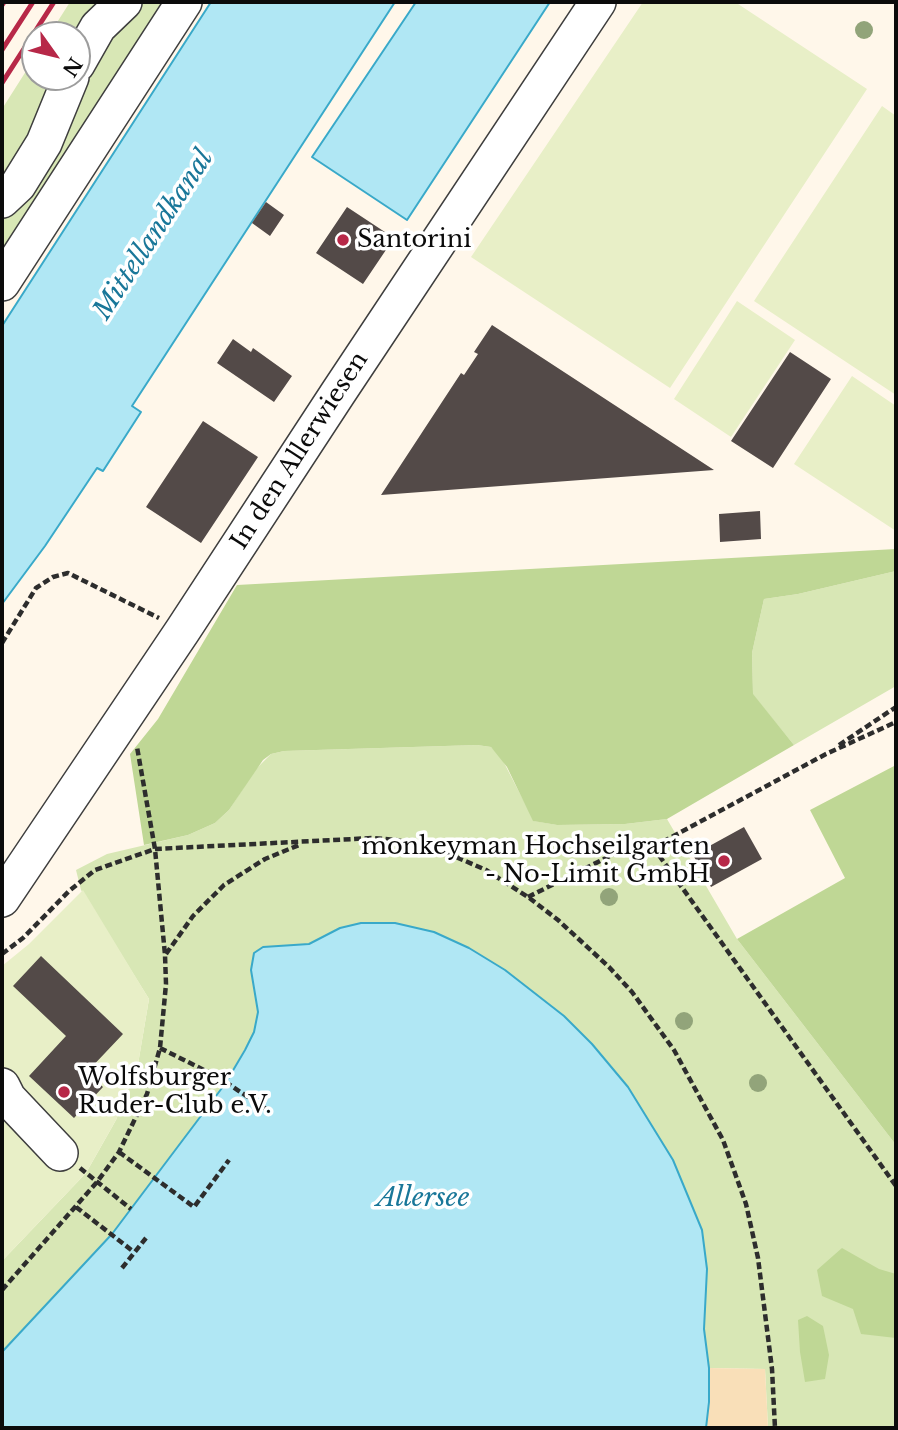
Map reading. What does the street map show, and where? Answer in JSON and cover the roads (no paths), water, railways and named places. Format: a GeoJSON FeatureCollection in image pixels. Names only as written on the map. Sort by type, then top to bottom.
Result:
{"type":"FeatureCollection","features":[{"type":"Feature","properties":{"kind":"street"},"geometry":{"type":"LineString","coordinates":[[91,39],[98,27],[124,2]]}},
{"type":"Feature","properties":{"kind":"street"},"geometry":{"type":"LineString","coordinates":[[2,283],[184,2]]}},
{"type":"Feature","properties":{"kind":"street","name":"In den Allerwiesen"},"geometry":{"type":"LineString","coordinates":[[2,899],[131,709],[598,2]]}},
{"type":"Feature","properties":{"kind":"street"},"geometry":{"type":"LineString","coordinates":[[2,200],[18,185],[44,144],[65,91]]}},
{"type":"Feature","properties":{"kind":"street"},"geometry":{"type":"LineString","coordinates":[[2,1086],[8,1098],[60,1153]]}},
{"type":"Feature","properties":{"kind":"water","name":"Mittellandkanal"},"geometry":{"type":"Polygon","coordinates":[[[211,2],[395,2],[132,406],[141,412],[103,471],[97,468],[2,604],[2,326],[211,2]]]}},
{"type":"Feature","properties":{"kind":"water"},"geometry":{"type":"Polygon","coordinates":[[[416,2],[550,2],[407,220],[312,157],[416,2]]]}},
{"type":"Feature","properties":{"kind":"water","name":"Allersee"},"geometry":{"type":"Polygon","coordinates":[[[361,923],[395,923],[434,932],[469,948],[505,970],[564,1016],[628,1087],[673,1160],[702,1230],[707,1269],[704,1329],[709,1368],[706,1428],[2,1428],[2,1352],[112,1234],[225,1084],[245,1050],[254,1032],[258,1012],[251,970],[254,953],[263,947],[309,944],[340,928],[361,923]]]}},
{"type":"Feature","properties":{"kind":"railway"},"geometry":{"type":"LineString","coordinates":[[2,50],[33,2]]}},
{"type":"Feature","properties":{"kind":"railway"},"geometry":{"type":"LineString","coordinates":[[2,83],[54,2]]}},
{"type":"Feature","properties":{"kind":"place","name":"Santorini"},"geometry":{"type":"Point","coordinates":[343,240]}},
{"type":"Feature","properties":{"kind":"place","name":"monkeyman Hochseilgarten - No-Limit GmbH"},"geometry":{"type":"Point","coordinates":[724,861]}},
{"type":"Feature","properties":{"kind":"place","name":"Wolfsburger Ruder-Club e.V."},"geometry":{"type":"Point","coordinates":[64,1092]}}]}
